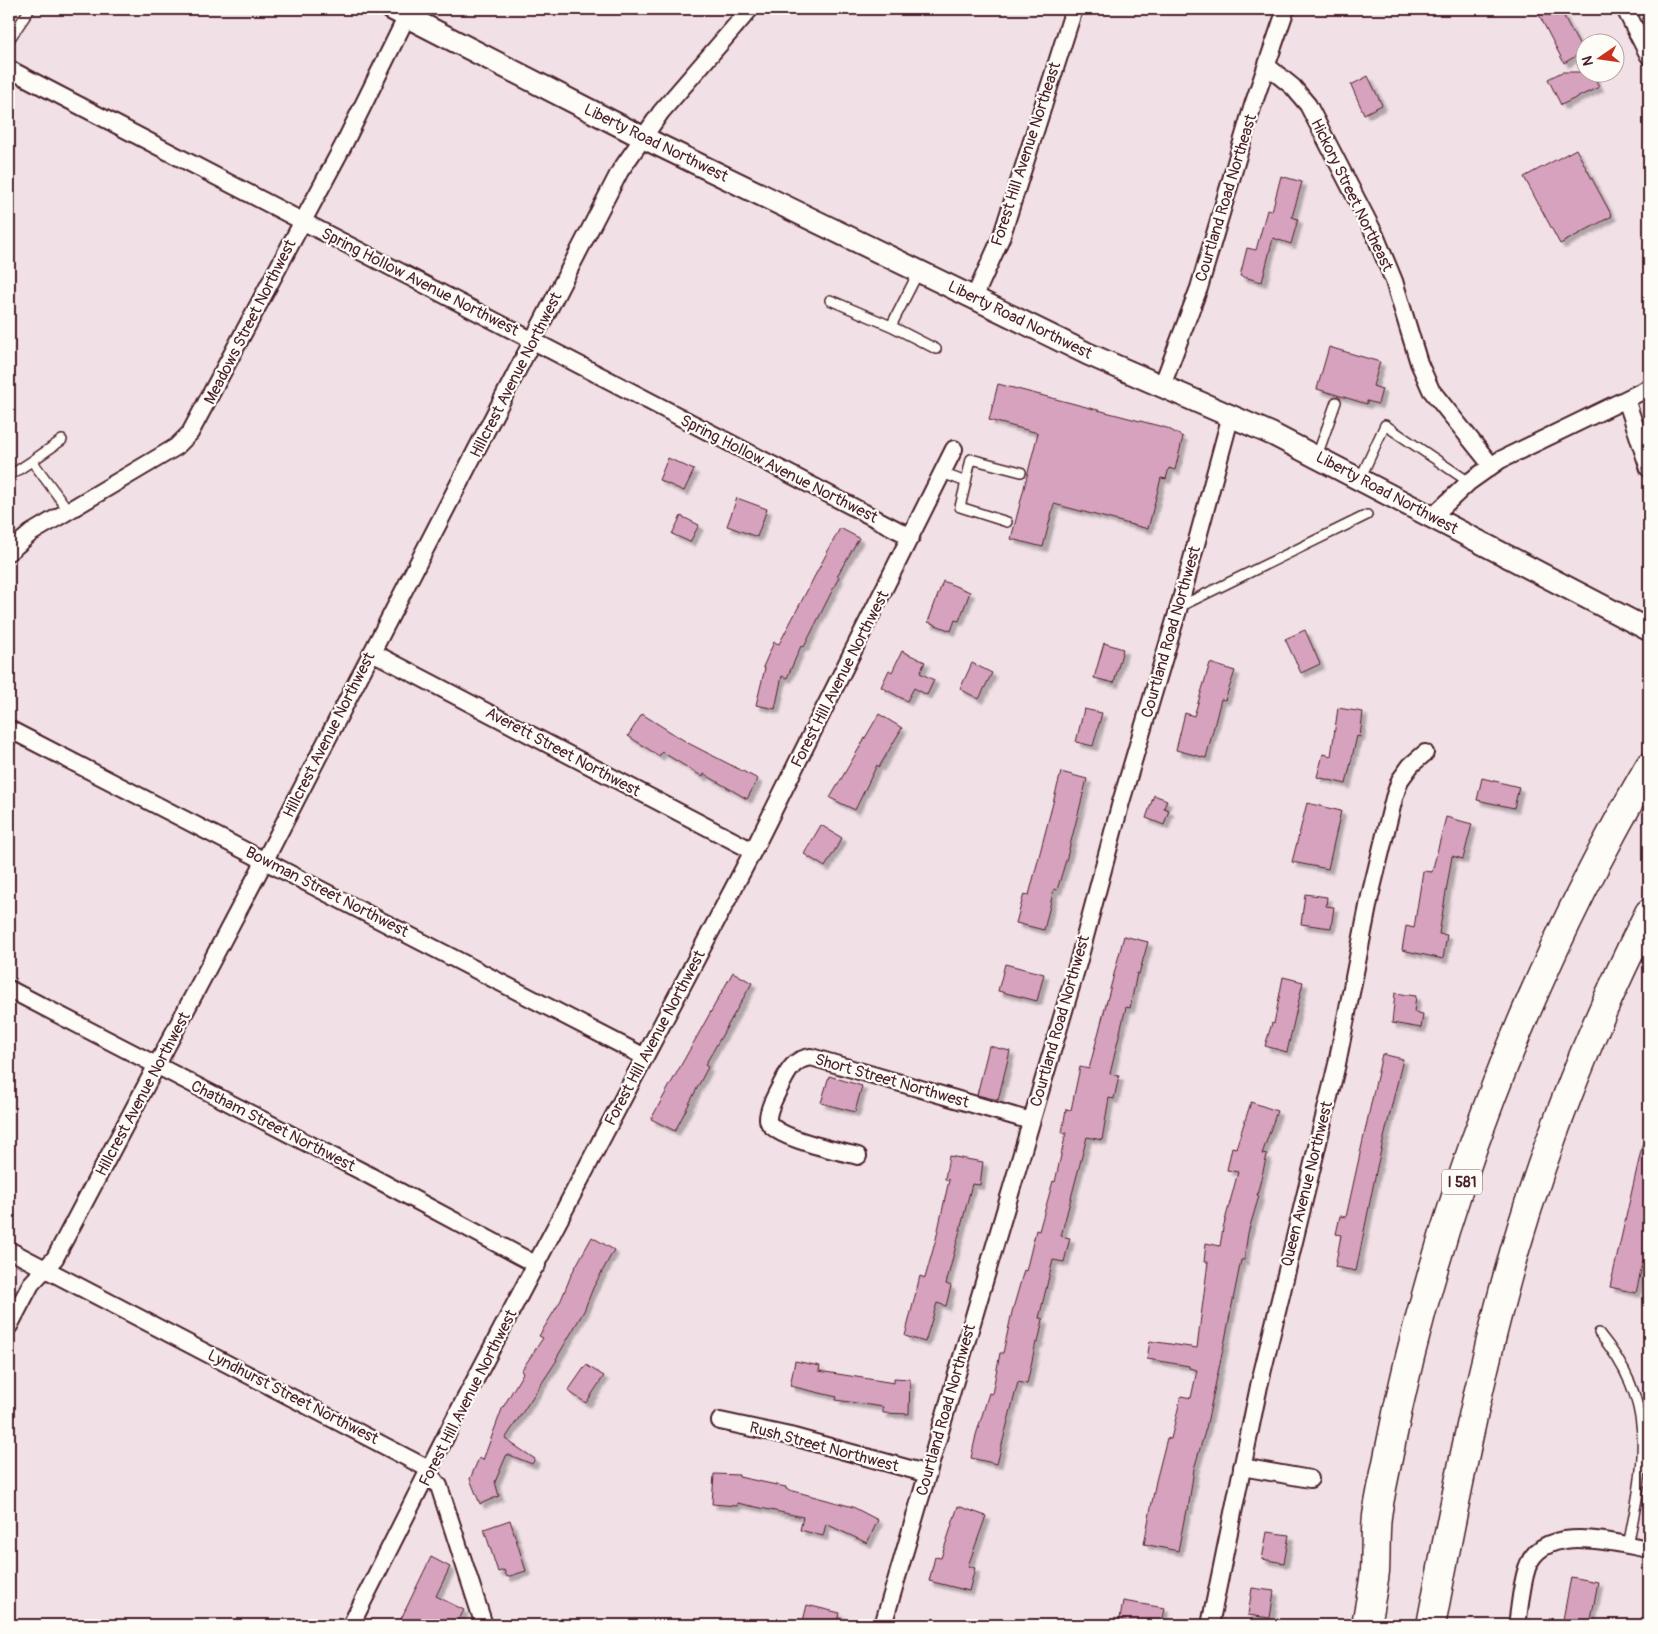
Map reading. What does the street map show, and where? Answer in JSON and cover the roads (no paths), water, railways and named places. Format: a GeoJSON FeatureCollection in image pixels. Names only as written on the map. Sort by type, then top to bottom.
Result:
{"type":"FeatureCollection","features":[{"type":"Feature","properties":{"kind":"highway","name":"I 581"},"geometry":{"type":"LineString","coordinates":[[1366,1625],[1375,1573],[1377,1516],[1403,1388],[1438,1258],[1468,1164],[1497,1084],[1541,979],[1594,869],[1649,767]]}},
{"type":"Feature","properties":{"kind":"highway"},"geometry":{"type":"LineString","coordinates":[[1431,1625],[1466,1446],[1514,1252],[1570,1094],[1609,1000],[1649,913]]}},
{"type":"Feature","properties":{"kind":"street","name":"Hillcrest Avenue Northwest"},"geometry":{"type":"LineString","coordinates":[[9,1326],[31,1284],[55,1258],[158,1067],[620,171],[660,112],[750,9]]}},
{"type":"Feature","properties":{"kind":"street","name":"Forest Hill Avenue Northeast"},"geometry":{"type":"LineString","coordinates":[[974,298],[1000,238],[1074,9]]}},
{"type":"Feature","properties":{"kind":"street","name":"Courtland Road Northeast"},"geometry":{"type":"LineString","coordinates":[[1162,386],[1199,288],[1286,9]]}},
{"type":"Feature","properties":{"kind":"street"},"geometry":{"type":"LineString","coordinates":[[1625,9],[1649,56]]}},
{"type":"Feature","properties":{"kind":"street","name":"Liberty Road Northwest"},"geometry":{"type":"LineString","coordinates":[[400,12],[642,137],[1088,354],[1230,416],[1317,457],[1649,630]]}},
{"type":"Feature","properties":{"kind":"street","name":"Meadows Street Northwest"},"geometry":{"type":"LineString","coordinates":[[9,552],[31,533],[176,447],[190,434],[343,146],[400,12]]}},
{"type":"Feature","properties":{"kind":"street","name":"Hickory Street Northeast"},"geometry":{"type":"LineString","coordinates":[[1267,66],[1293,87],[1308,105],[1375,234],[1394,281],[1419,363],[1431,390],[1491,466]]}},
{"type":"Feature","properties":{"kind":"street","name":"Spring Hollow Avenue Northwest"},"geometry":{"type":"LineString","coordinates":[[9,70],[911,537]]}},
{"type":"Feature","properties":{"kind":"street"},"geometry":{"type":"LineString","coordinates":[[1432,517],[1470,482],[1491,466],[1649,388]]}},
{"type":"Feature","properties":{"kind":"street"},"geometry":{"type":"LineString","coordinates":[[1626,399],[1649,469]]}},
{"type":"Feature","properties":{"kind":"street","name":"Courtland Road Northwest"},"geometry":{"type":"LineString","coordinates":[[883,1625],[1078,963],[1121,802],[1179,607],[1230,416]]}},
{"type":"Feature","properties":{"kind":"street","name":"Forest Hill Avenue Northwest"},"geometry":{"type":"LineString","coordinates":[[351,1625],[454,1420],[537,1266],[754,851],[954,449]]}},
{"type":"Feature","properties":{"kind":"street","name":"Averett Street Northwest"},"geometry":{"type":"LineString","coordinates":[[372,652],[754,851]]}},
{"type":"Feature","properties":{"kind":"street","name":"Bowman Street Northwest"},"geometry":{"type":"LineString","coordinates":[[9,729],[645,1057]]}},
{"type":"Feature","properties":{"kind":"street","name":"Queen Avenue Northwest"},"geometry":{"type":"LineString","coordinates":[[1210,1625],[1259,1386],[1337,1064],[1370,896],[1394,798],[1400,780],[1411,765],[1426,753]]}},
{"type":"Feature","properties":{"kind":"street","name":"Chatham Street Northwest"},"geometry":{"type":"LineString","coordinates":[[9,989],[537,1266]]}},
{"type":"Feature","properties":{"kind":"street","name":"Short Street Northwest"},"geometry":{"type":"LineString","coordinates":[[858,1156],[816,1145],[776,1131],[771,1126],[768,1120],[776,1097],[794,1064],[802,1058],[811,1057],[1031,1121]]}},
{"type":"Feature","properties":{"kind":"street","name":"Lyndhurst Street Northwest"},"geometry":{"type":"LineString","coordinates":[[9,1250],[414,1460],[429,1472],[438,1486],[484,1625]]}},
{"type":"Feature","properties":{"kind":"street","name":"Rush Street Northwest"},"geometry":{"type":"LineString","coordinates":[[720,1420],[790,1436],[928,1474]]}},
{"type":"Feature","properties":{"kind":"street"},"geometry":{"type":"LineString","coordinates":[[1242,1466],[1310,1479]]}},
{"type":"Feature","properties":{"kind":"street"},"geometry":{"type":"LineString","coordinates":[[1517,1625],[1526,1569],[1540,1549],[1551,1542],[1567,1538],[1649,1549]]}},
{"type":"Feature","properties":{"kind":"lane"},"geometry":{"type":"LineString","coordinates":[[9,40],[30,9]]}},
{"type":"Feature","properties":{"kind":"lane"},"geometry":{"type":"LineString","coordinates":[[891,326],[919,271]]}},
{"type":"Feature","properties":{"kind":"lane"},"geometry":{"type":"LineString","coordinates":[[830,300],[891,326],[936,349]]}},
{"type":"Feature","properties":{"kind":"lane"},"geometry":{"type":"LineString","coordinates":[[1317,457],[1336,402]]}},
{"type":"Feature","properties":{"kind":"lane"},"geometry":{"type":"LineString","coordinates":[[1360,479],[1385,425],[1470,482]]}},
{"type":"Feature","properties":{"kind":"lane"},"geometry":{"type":"LineString","coordinates":[[9,476],[62,440]]}},
{"type":"Feature","properties":{"kind":"lane"},"geometry":{"type":"LineString","coordinates":[[1007,522],[960,507],[972,459],[1021,472]]}},
{"type":"Feature","properties":{"kind":"lane"},"geometry":{"type":"LineString","coordinates":[[32,461],[69,511]]}},
{"type":"Feature","properties":{"kind":"lane"},"geometry":{"type":"LineString","coordinates":[[942,473],[966,482]]}},
{"type":"Feature","properties":{"kind":"lane"},"geometry":{"type":"LineString","coordinates":[[1179,607],[1367,516]]}},
{"type":"Feature","properties":{"kind":"lane"},"geometry":{"type":"LineString","coordinates":[[1599,1333],[1616,1352],[1629,1373],[1644,1415],[1642,1478],[1628,1546]]}}]}
